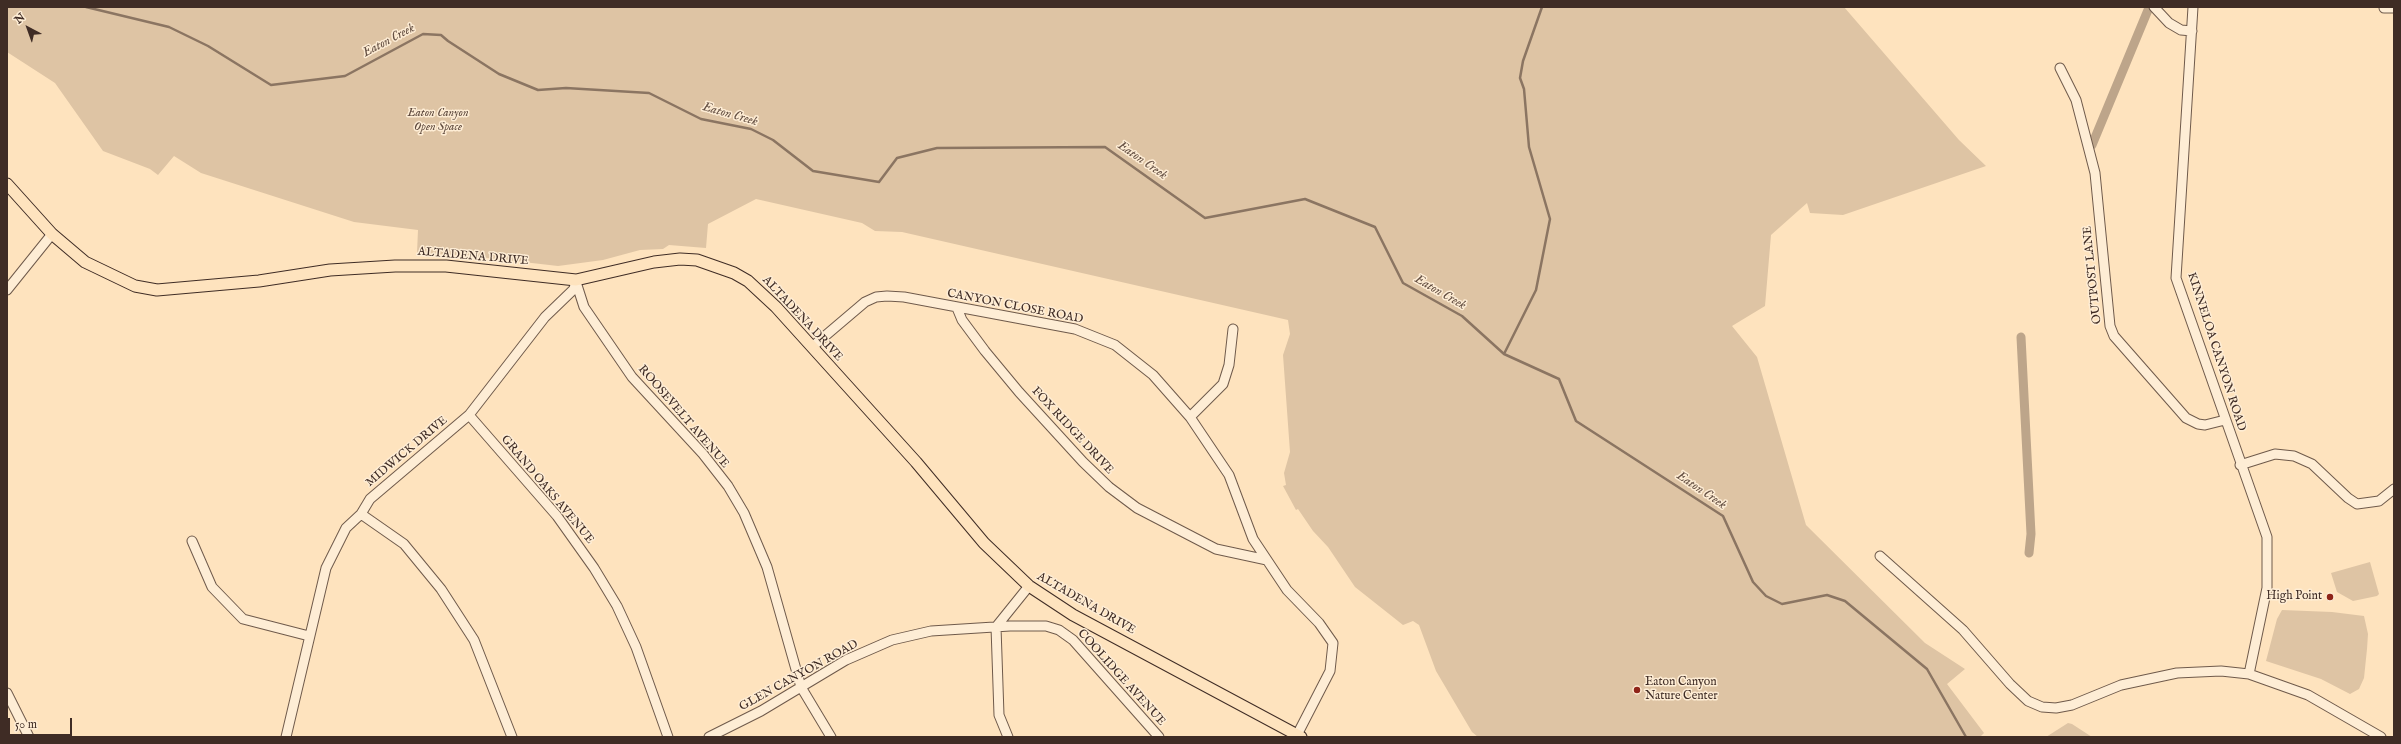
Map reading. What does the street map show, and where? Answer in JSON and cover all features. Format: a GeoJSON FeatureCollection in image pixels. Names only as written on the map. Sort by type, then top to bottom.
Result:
{"type":"FeatureCollection","features":[{"type":"Feature","properties":{"kind":"main road","name":"ALTADENA DRIVE"},"geometry":{"type":"LineString","coordinates":[[7,184],[52,234],[72,252],[101,272],[135,286],[157,290],[259,281],[330,270],[395,266],[446,266],[576,280],[654,262],[680,259],[704,262],[734,273],[748,281],[776,307],[916,462],[984,543],[1029,586],[1073,615],[1299,736]]}},
{"type":"Feature","properties":{"kind":"street"},"geometry":{"type":"LineString","coordinates":[[2154,7],[2169,23],[2181,30],[2192,31]]}},
{"type":"Feature","properties":{"kind":"street","name":"KINNELOA CANYON ROAD"},"geometry":{"type":"LineString","coordinates":[[2193,7],[2176,278],[2240,465],[2267,537],[2267,588],[2249,674]]}},
{"type":"Feature","properties":{"kind":"street"},"geometry":{"type":"LineString","coordinates":[[2384,8],[2394,8]]}},
{"type":"Feature","properties":{"kind":"street","name":"OUTPOST LANE"},"geometry":{"type":"LineString","coordinates":[[2060,68],[2076,100],[2095,173],[2110,326],[2114,336],[2186,418],[2198,424],[2225,420]]}},
{"type":"Feature","properties":{"kind":"street"},"geometry":{"type":"LineString","coordinates":[[7,290],[52,234]]}},
{"type":"Feature","properties":{"kind":"street","name":"MIDWICK DRIVE"},"geometry":{"type":"LineString","coordinates":[[286,737],[326,568],[346,528],[361,514],[370,499],[469,415],[546,317],[574,289],[576,280]]}},
{"type":"Feature","properties":{"kind":"street","name":"ROOSEVELT AVENUE"},"geometry":{"type":"LineString","coordinates":[[576,280],[584,307],[632,377],[703,454],[728,486],[744,513],[767,567],[800,687],[831,737]]}},
{"type":"Feature","properties":{"kind":"street","name":"CANYON CLOSE ROAD"},"geometry":{"type":"LineString","coordinates":[[812,347],[855,309],[876,297],[904,297],[1075,329],[1115,345],[1153,375],[1190,417],[1229,475],[1253,539],[1287,590],[1320,623],[1333,643],[1330,671],[1299,736]]}},
{"type":"Feature","properties":{"kind":"street","name":"FOX RIDGE DRIVE"},"geometry":{"type":"LineString","coordinates":[[957,308],[962,320],[985,352],[1082,462],[1109,487],[1138,508],[1216,549],[1267,560]]}},
{"type":"Feature","properties":{"kind":"street"},"geometry":{"type":"LineString","coordinates":[[1190,417],[1223,384],[1229,365],[1233,329]]}},
{"type":"Feature","properties":{"kind":"street","name":"GRAND OAKS AVENUE"},"geometry":{"type":"LineString","coordinates":[[469,415],[556,516],[594,568],[617,606],[636,647],[668,737]]}},
{"type":"Feature","properties":{"kind":"street"},"geometry":{"type":"LineString","coordinates":[[2240,465],[2275,454],[2294,456],[2312,464],[2348,498],[2357,504],[2379,501],[2394,488]]}},
{"type":"Feature","properties":{"kind":"street"},"geometry":{"type":"LineString","coordinates":[[361,514],[404,544],[441,589],[474,640],[512,737]]}},
{"type":"Feature","properties":{"kind":"street"},"geometry":{"type":"LineString","coordinates":[[192,541],[212,587],[243,620],[309,636]]}},
{"type":"Feature","properties":{"kind":"street"},"geometry":{"type":"LineString","coordinates":[[1880,556],[1963,630],[2010,684],[2028,701],[2042,707],[2056,708],[2072,705],[2121,685],[2177,673],[2222,671],[2249,674],[2308,695],[2381,737]]}},
{"type":"Feature","properties":{"kind":"street"},"geometry":{"type":"LineString","coordinates":[[1008,737],[999,715],[996,627],[1029,586]]}},
{"type":"Feature","properties":{"kind":"street","name":"COOLIDGE AVENUE"},"geometry":{"type":"LineString","coordinates":[[996,627],[1046,626],[1059,630],[1073,640],[1159,737]]}},
{"type":"Feature","properties":{"kind":"street","name":"GLEN CANYON ROAD"},"geometry":{"type":"LineString","coordinates":[[710,737],[762,711],[846,660],[892,640],[931,631],[996,627]]}},
{"type":"Feature","properties":{"kind":"street"},"geometry":{"type":"LineString","coordinates":[[7,693],[29,737]]}},
{"type":"Feature","properties":{"kind":"green space","name":"Eaton Canyon Open Space"},"geometry":{"type":"Polygon","coordinates":[[[7,7],[1844,7],[1959,140],[1986,166],[1843,215],[1810,213],[1807,203],[1771,235],[1765,306],[1732,326],[1757,357],[1806,525],[1925,643],[1965,669],[1947,684],[1984,733],[1980,737],[1478,737],[1472,732],[1436,671],[1419,625],[1413,621],[1403,625],[1355,587],[1328,547],[1313,531],[1298,509],[1296,510],[1283,486],[1286,485],[1284,473],[1290,452],[1283,355],[1290,334],[1288,320],[902,232],[875,231],[862,223],[756,199],[708,224],[706,248],[669,245],[663,249],[640,250],[603,260],[558,266],[471,256],[417,253],[418,230],[354,222],[201,173],[174,156],[158,175],[150,169],[103,151],[55,83],[7,52],[7,7]]]}},
{"type":"Feature","properties":{"kind":"green space"},"geometry":{"type":"Polygon","coordinates":[[[2370,562],[2379,594],[2377,596],[2353,601],[2337,592],[2331,573],[2370,562]]]}},
{"type":"Feature","properties":{"kind":"green space"},"geometry":{"type":"Polygon","coordinates":[[[2282,610],[2332,612],[2364,616],[2368,634],[2367,649],[2364,678],[2359,689],[2350,694],[2321,679],[2266,661],[2277,619],[2282,610]]]}},
{"type":"Feature","properties":{"kind":"green space"},"geometry":{"type":"Polygon","coordinates":[[[2068,723],[2072,724],[2092,737],[2046,737],[2068,723]]]}},
{"type":"Feature","properties":{"kind":"waterway","name":"Eaton Creek"},"geometry":{"type":"LineString","coordinates":[[86,7],[169,27],[208,46],[271,85],[345,76],[423,34],[441,35],[499,74],[538,90],[566,88],[649,93],[701,119],[751,129],[773,140],[813,171],[879,182],[897,158],[937,148],[1105,147],[1205,218],[1305,199],[1375,227],[1403,283],[1462,316],[1504,354],[1559,379],[1576,421],[1723,516],[1753,582],[1766,596],[1782,604],[1827,595],[1845,601],[1927,669],[1966,737]]}},
{"type":"Feature","properties":{"kind":"waterway"},"geometry":{"type":"LineString","coordinates":[[1504,354],[1536,290],[1550,219],[1529,147],[1524,89],[1520,78],[1523,61],[1542,7]]}},
{"type":"Feature","properties":{"kind":"waterway"},"geometry":{"type":"LineString","coordinates":[[2092,145],[2148,10]]}},
{"type":"Feature","properties":{"kind":"waterway"},"geometry":{"type":"LineString","coordinates":[[2021,337],[2031,534],[2029,553]]}},
{"type":"Feature","properties":{"kind":"place","name":"High Point"},"geometry":{"type":"Point","coordinates":[2330,597]}},
{"type":"Feature","properties":{"kind":"place","name":"Eaton Canyon Nature Center"},"geometry":{"type":"Point","coordinates":[1637,690]}}]}
